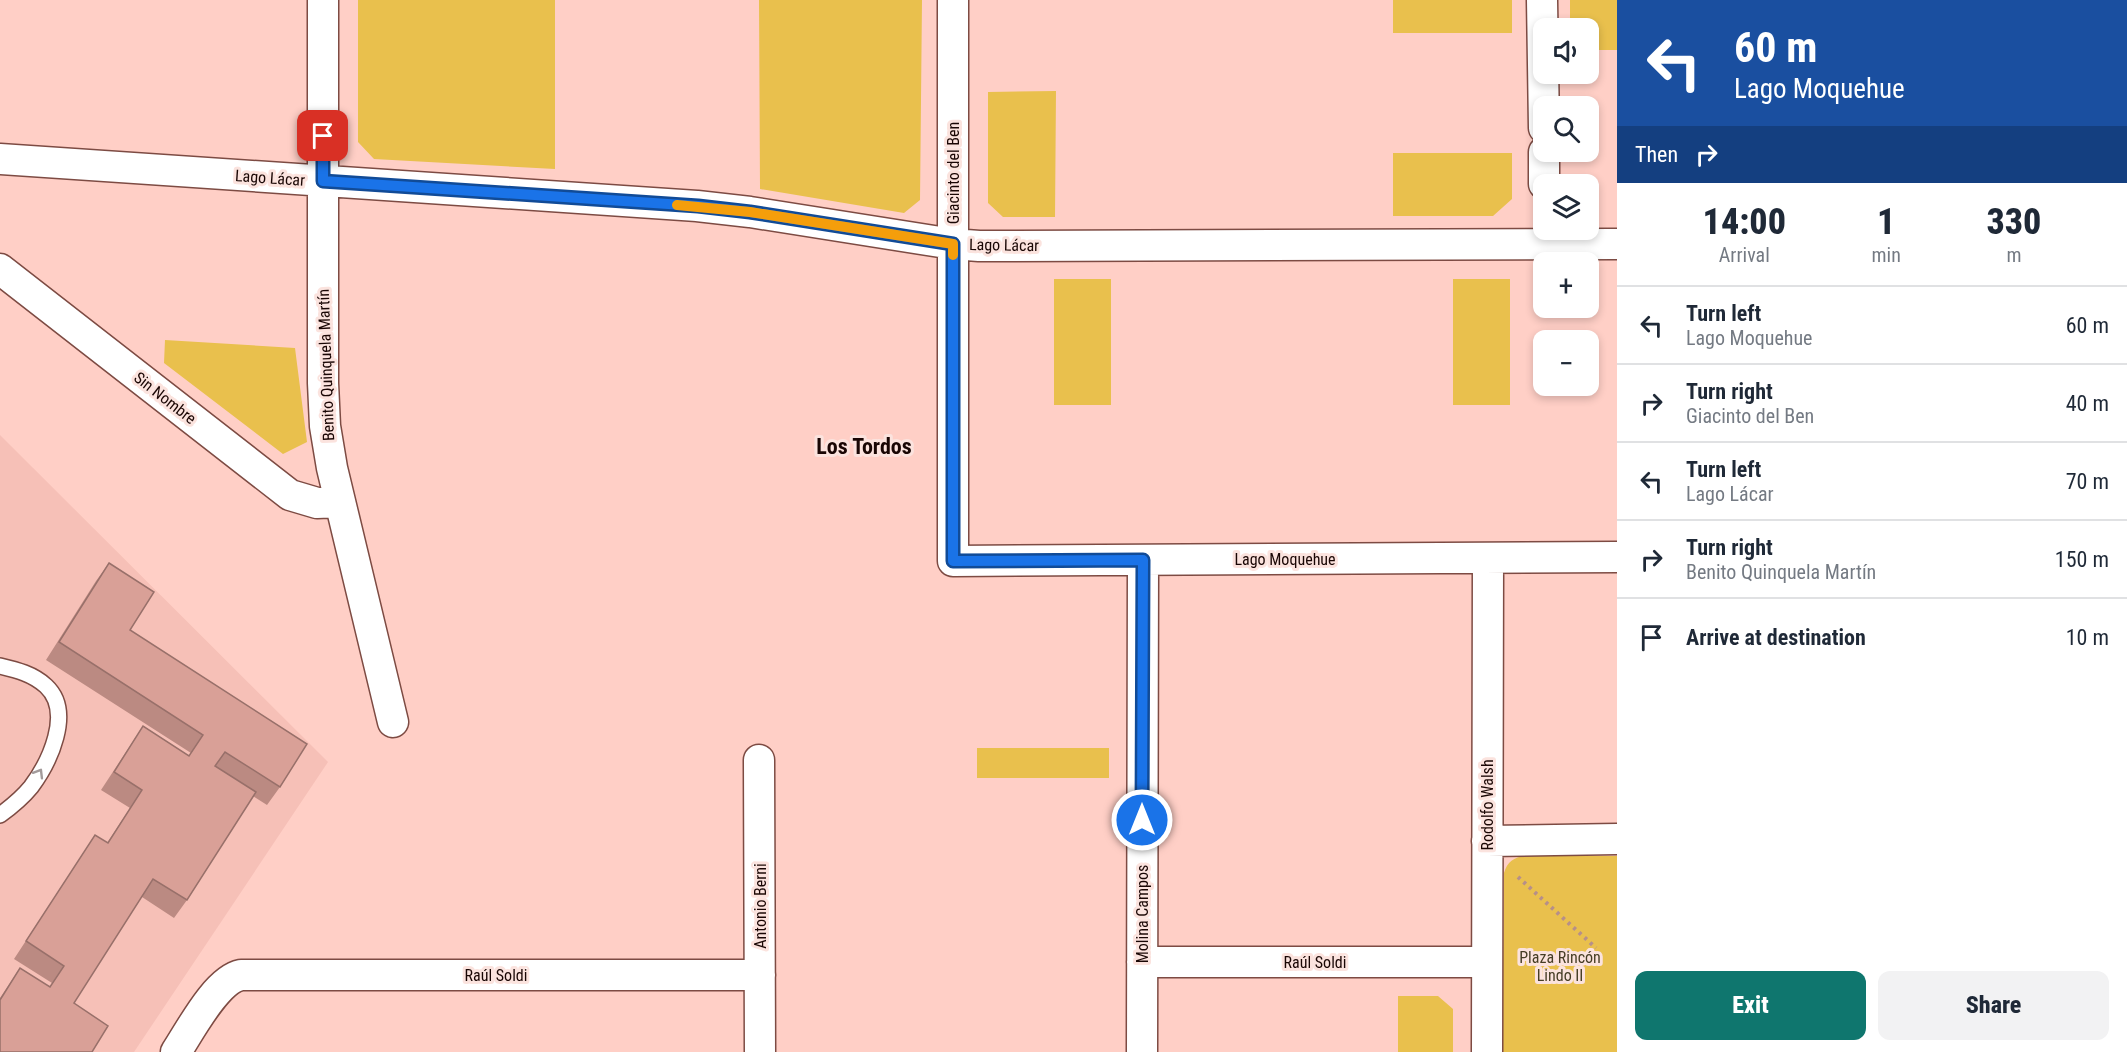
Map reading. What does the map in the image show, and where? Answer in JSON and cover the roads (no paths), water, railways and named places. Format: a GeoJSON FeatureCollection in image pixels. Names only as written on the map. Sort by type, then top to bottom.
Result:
{"type":"FeatureCollection","features":[{"type":"Feature","properties":{"kind":"street","name":"Benito Quinquela Martín"},"geometry":{"type":"LineString","coordinates":[[323,0],[323,394],[328,447],[393,722]]}},
{"type":"Feature","properties":{"kind":"street","name":"Giacinto del Ben"},"geometry":{"type":"LineString","coordinates":[[953,0],[953,561]]}},
{"type":"Feature","properties":{"kind":"street"},"geometry":{"type":"LineString","coordinates":[[1542,0],[1544,96]]}},
{"type":"Feature","properties":{"kind":"street","name":"Lago Lácar"},"geometry":{"type":"LineString","coordinates":[[0,159],[698,206],[979,246],[1533,237]]}},
{"type":"Feature","properties":{"kind":"street","name":"Lago Lácar"},"geometry":{"type":"LineString","coordinates":[[1576,240],[1617,244]]}},
{"type":"Feature","properties":{"kind":"street","name":"Sin Nombre"},"geometry":{"type":"LineString","coordinates":[[0,269],[290,495],[317,503],[340,502]]}},
{"type":"Feature","properties":{"kind":"street","name":"Lago Moquehue"},"geometry":{"type":"LineString","coordinates":[[953,561],[1617,557]]}},
{"type":"Feature","properties":{"kind":"street","name":"Rodolfo Walsh"},"geometry":{"type":"LineString","coordinates":[[1487,1052],[1488,558]]}},
{"type":"Feature","properties":{"kind":"street","name":"Molina Campos"},"geometry":{"type":"LineString","coordinates":[[1142,1052],[1143,560]]}},
{"type":"Feature","properties":{"kind":"street","name":"Antonio Berni"},"geometry":{"type":"LineString","coordinates":[[759,760],[760,1052]]}},
{"type":"Feature","properties":{"kind":"street"},"geometry":{"type":"LineString","coordinates":[[1487,841],[1617,839]]}},
{"type":"Feature","properties":{"kind":"street","name":"Raúl Soldi"},"geometry":{"type":"LineString","coordinates":[[1142,962],[1487,962]]}},
{"type":"Feature","properties":{"kind":"street","name":"Raúl Soldi"},"geometry":{"type":"LineString","coordinates":[[176,1052],[217,992],[233,977],[249,975],[760,975]]}},
{"type":"Feature","properties":{"kind":"lane"},"geometry":{"type":"LineString","coordinates":[[0,666],[34,677],[48,687],[56,701],[58,716],[57,735],[42,769],[30,788],[0,815]]}},
{"type":"Feature","properties":{"kind":"district","name":"Los Tordos"},"geometry":{"type":"Point","coordinates":[864,446]}},
{"type":"Feature","properties":{"kind":"park label","name":"Plaza Rincón Lindo II"},"geometry":{"type":"Point","coordinates":[1560,966]}}]}
